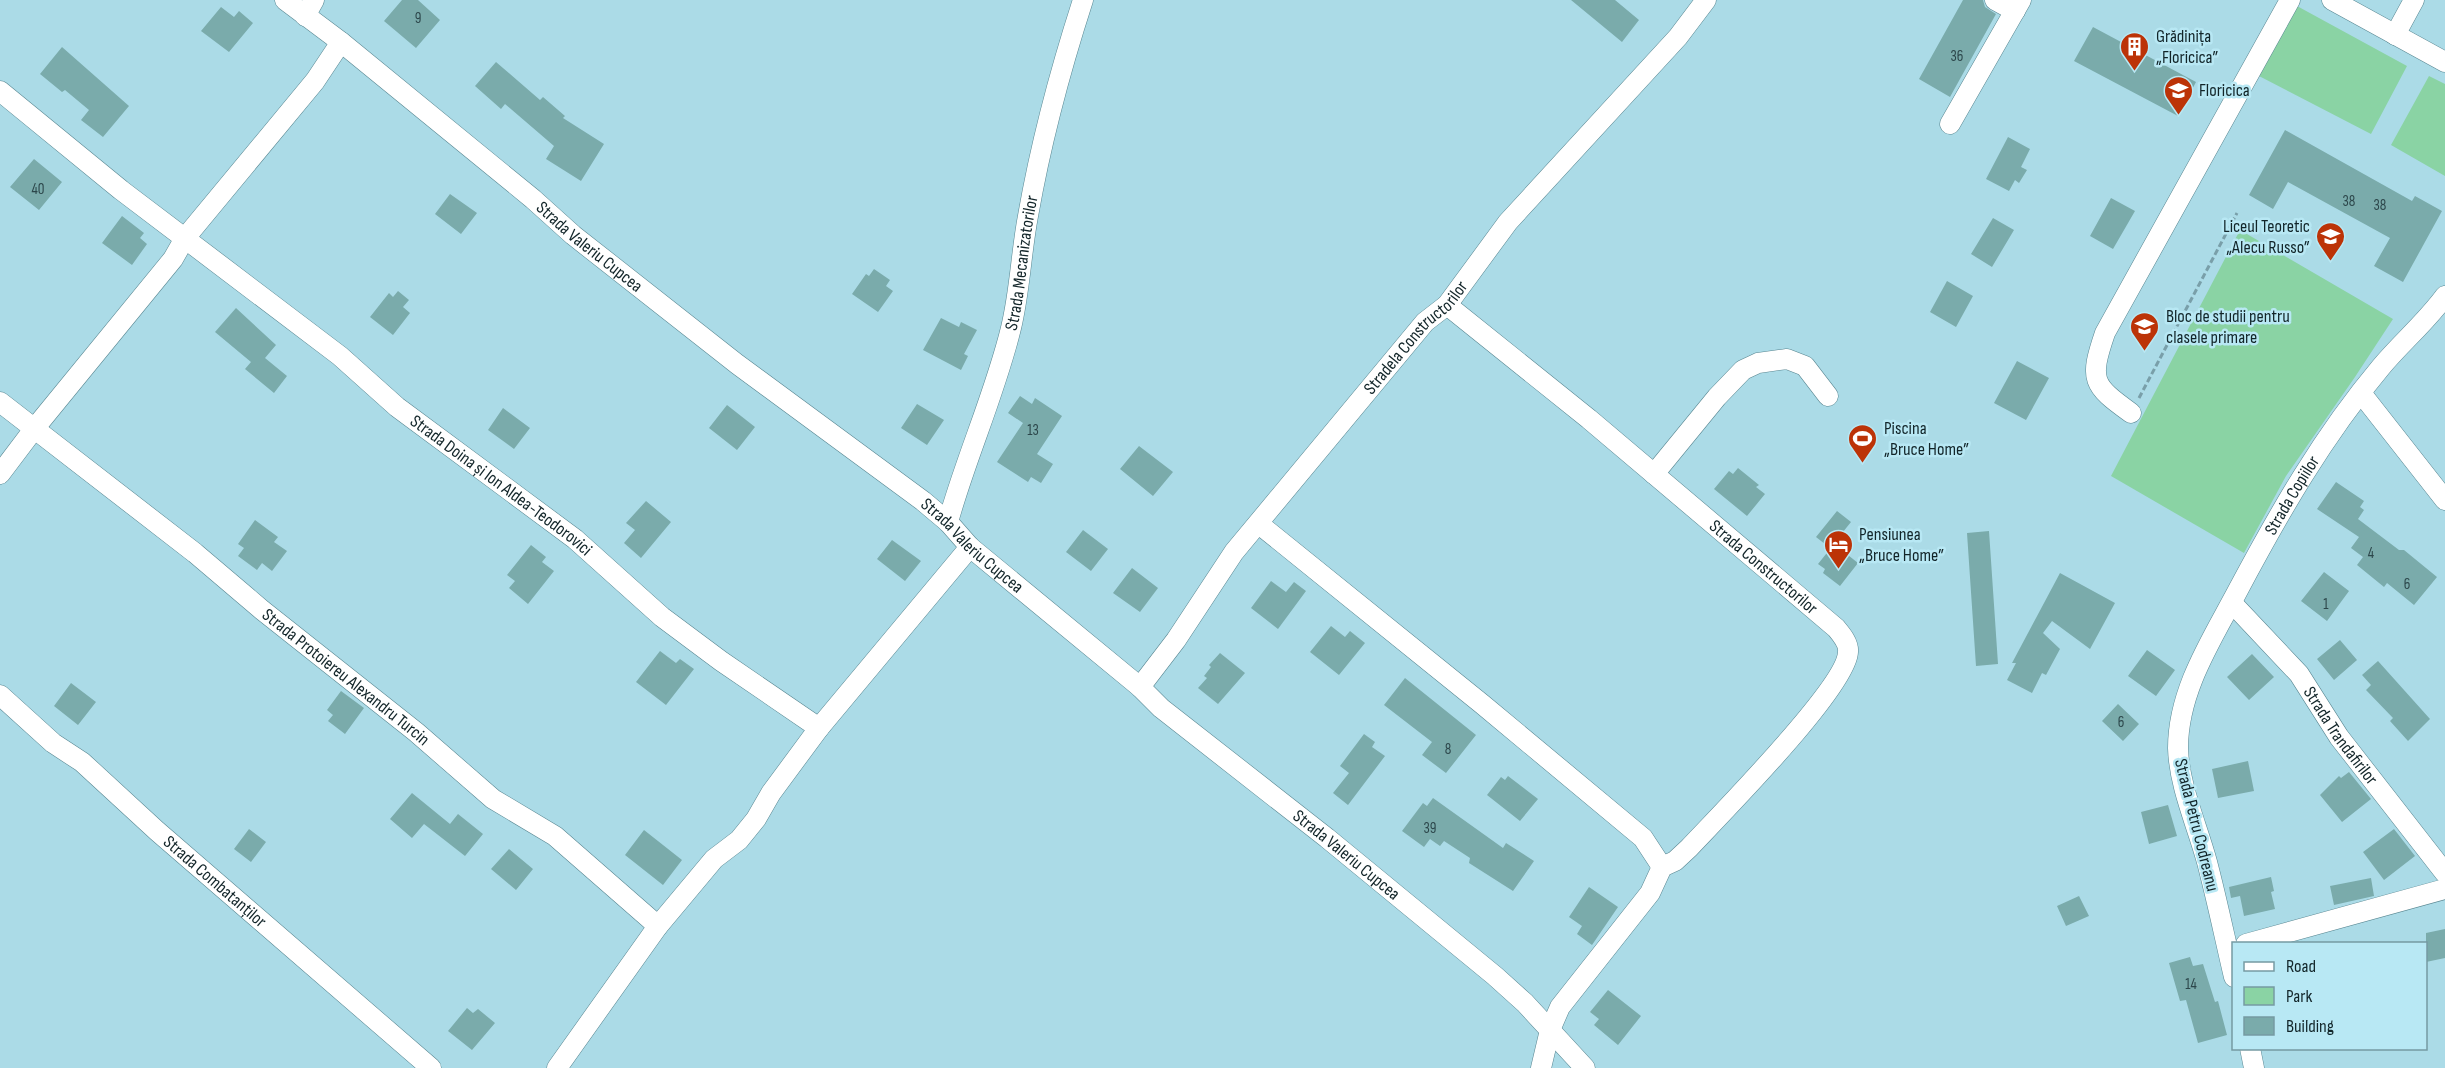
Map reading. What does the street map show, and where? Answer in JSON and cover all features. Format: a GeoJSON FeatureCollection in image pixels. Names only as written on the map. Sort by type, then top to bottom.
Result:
{"type":"FeatureCollection","features":[{"type":"Feature","properties":{"kind":"street","name":"Strada Valeriu Cupcea"},"geometry":{"type":"LineString","coordinates":[[285,0],[309,8],[341,42],[533,199],[573,235],[737,364],[948,522],[970,547],[1140,687],[1161,708],[1327,838],[1486,969],[1551,1030],[1585,1068]]}},
{"type":"Feature","properties":{"kind":"street","name":"Strada Mecanizatorilor"},"geometry":{"type":"LineString","coordinates":[[948,522],[966,460],[1002,362],[1012,325],[1037,165],[1083,0]]}},
{"type":"Feature","properties":{"kind":"street","name":"Stradela Constructorilor"},"geometry":{"type":"LineString","coordinates":[[1140,687],[1176,640],[1234,552],[1425,322],[1447,305],[1508,222],[1678,37],[1706,0]]}},
{"type":"Feature","properties":{"kind":"street"},"geometry":{"type":"LineString","coordinates":[[1950,124],[2018,5],[1995,0]]}},
{"type":"Feature","properties":{"kind":"street"},"geometry":{"type":"LineString","coordinates":[[2131,412],[2104,393],[2095,377],[2097,357],[2105,333],[2290,0]]}},
{"type":"Feature","properties":{"kind":"street"},"geometry":{"type":"LineString","coordinates":[[2332,0],[2445,62]]}},
{"type":"Feature","properties":{"kind":"street"},"geometry":{"type":"LineString","coordinates":[[2395,35],[2414,0]]}},
{"type":"Feature","properties":{"kind":"street"},"geometry":{"type":"LineString","coordinates":[[0,474],[33,429],[173,259],[185,238],[315,81],[341,42]]}},
{"type":"Feature","properties":{"kind":"street","name":"Strada Doina și Ion Aldea-Teodorovici"},"geometry":{"type":"LineString","coordinates":[[0,91],[121,190],[340,356],[397,407],[575,539],[662,617],[721,661],[819,728]]}},
{"type":"Feature","properties":{"kind":"street","name":"Strada Copiilor"},"geometry":{"type":"LineString","coordinates":[[2232,603],[2304,471],[2382,366],[2428,319],[2445,296]]}},
{"type":"Feature","properties":{"kind":"street","name":"Strada Constructorilor"},"geometry":{"type":"LineString","coordinates":[[1447,305],[1654,474],[1836,628],[1845,639],[1849,651],[1841,670],[1803,724],[1689,848],[1675,861],[1662,867]]}},
{"type":"Feature","properties":{"kind":"street"},"geometry":{"type":"LineString","coordinates":[[1654,474],[1743,370],[1758,363],[1787,359],[1805,366],[1828,396]]}},
{"type":"Feature","properties":{"kind":"street"},"geometry":{"type":"LineString","coordinates":[[2361,393],[2445,500]]}},
{"type":"Feature","properties":{"kind":"street","name":"Strada Protoiereu Alexandru Turcin"},"geometry":{"type":"LineString","coordinates":[[0,402],[195,553],[262,610],[416,732],[493,800],[555,836],[658,926]]}},
{"type":"Feature","properties":{"kind":"street"},"geometry":{"type":"LineString","coordinates":[[1258,524],[1482,704],[1643,838],[1662,867],[1650,893],[1560,1007],[1541,1068]]}},
{"type":"Feature","properties":{"kind":"street"},"geometry":{"type":"LineString","coordinates":[[557,1068],[658,926],[714,860],[739,840],[819,728],[836,711],[970,547]]}},
{"type":"Feature","properties":{"kind":"street","name":"Strada Trandafirilor"},"geometry":{"type":"LineString","coordinates":[[2232,603],[2299,674],[2339,737],[2445,873]]}},
{"type":"Feature","properties":{"kind":"street","name":"Strada Petru Codreanu"},"geometry":{"type":"LineString","coordinates":[[2232,603],[2212,636],[2196,672],[2181,718],[2178,748],[2181,773],[2207,863],[2235,942]]}},
{"type":"Feature","properties":{"kind":"street","name":"Strada Combatanților"},"geometry":{"type":"LineString","coordinates":[[0,695],[53,743],[82,762],[157,831],[431,1068]]}},
{"type":"Feature","properties":{"kind":"street"},"geometry":{"type":"LineString","coordinates":[[2251,942],[2445,889]]}},
{"type":"Feature","properties":{"kind":"street"},"geometry":{"type":"LineString","coordinates":[[2250,1050],[2254,1068]]}},
{"type":"Feature","properties":{"kind":"path"},"geometry":{"type":"LineString","coordinates":[[2131,412],[2238,213]]}},
{"type":"Feature","properties":{"kind":"green space"},"geometry":{"type":"Polygon","coordinates":[[[2297,6],[2407,66],[2371,134],[2259,76],[2297,6]]]}},
{"type":"Feature","properties":{"kind":"green space"},"geometry":{"type":"Polygon","coordinates":[[[2429,76],[2445,84],[2445,176],[2391,145],[2429,76]]]}},
{"type":"Feature","properties":{"kind":"green space"},"geometry":{"type":"Polygon","coordinates":[[[2240,230],[2393,319],[2286,476],[2244,553],[2111,476],[2240,230]]]}},
{"type":"Feature","properties":{"kind":"building"},"geometry":{"type":"Polygon","coordinates":[[[402,0],[418,0],[440,20],[416,48],[384,21],[402,0]]]}},
{"type":"Feature","properties":{"kind":"building"},"geometry":{"type":"Polygon","coordinates":[[[1571,0],[1615,0],[1639,20],[1622,42],[1571,0]]]}},
{"type":"Feature","properties":{"kind":"building"},"geometry":{"type":"Polygon","coordinates":[[[1963,0],[1983,0],[1985,7],[1996,14],[1950,97],[1919,79],[1963,0]]]}},
{"type":"Feature","properties":{"kind":"building"},"geometry":{"type":"Polygon","coordinates":[[[221,7],[234,17],[239,11],[253,23],[229,52],[201,31],[221,7]]]}},
{"type":"Feature","properties":{"kind":"building","name":"Grădinița „Floricica”"},"geometry":{"type":"Polygon","coordinates":[[[2093,27],[2196,82],[2178,116],[2074,61],[2093,27]]]}},
{"type":"Feature","properties":{"kind":"building"},"geometry":{"type":"Polygon","coordinates":[[[62,47],[129,106],[103,137],[81,120],[89,110],[65,90],[62,92],[40,74],[62,47]]]}},
{"type":"Feature","properties":{"kind":"building"},"geometry":{"type":"Polygon","coordinates":[[[496,62],[540,100],[543,97],[565,116],[563,118],[604,144],[581,181],[546,159],[554,146],[505,104],[501,109],[475,86],[496,62]]]}},
{"type":"Feature","properties":{"kind":"building","name":"Liceul Teoretic „Alecu Russo”"},"geometry":{"type":"Polygon","coordinates":[[[2285,130],[2412,201],[2415,196],[2442,211],[2403,282],[2374,266],[2390,238],[2288,182],[2273,209],[2249,195],[2285,130]]]}},
{"type":"Feature","properties":{"kind":"building"},"geometry":{"type":"Polygon","coordinates":[[[2008,137],[2030,149],[2021,167],[2027,170],[2019,183],[2015,180],[2009,191],[1986,179],[2008,137]]]}},
{"type":"Feature","properties":{"kind":"building"},"geometry":{"type":"Polygon","coordinates":[[[34,159],[62,182],[39,210],[10,187],[34,159]]]}},
{"type":"Feature","properties":{"kind":"building"},"geometry":{"type":"Polygon","coordinates":[[[450,194],[477,213],[461,234],[435,214],[450,194]]]}},
{"type":"Feature","properties":{"kind":"building"},"geometry":{"type":"Polygon","coordinates":[[[2111,198],[2135,211],[2113,249],[2090,236],[2111,198]]]}},
{"type":"Feature","properties":{"kind":"building"},"geometry":{"type":"Polygon","coordinates":[[[122,216],[144,233],[140,238],[147,244],[132,265],[102,243],[122,216]]]}},
{"type":"Feature","properties":{"kind":"building"},"geometry":{"type":"Polygon","coordinates":[[[1993,218],[2014,230],[1992,267],[1971,254],[1993,218]]]}},
{"type":"Feature","properties":{"kind":"building"},"geometry":{"type":"Polygon","coordinates":[[[874,269],[890,280],[886,286],[893,291],[878,312],[852,294],[866,274],[869,276],[874,269]]]}},
{"type":"Feature","properties":{"kind":"building"},"geometry":{"type":"Polygon","coordinates":[[[1947,281],[1973,296],[1956,327],[1930,312],[1947,281]]]}},
{"type":"Feature","properties":{"kind":"building"},"geometry":{"type":"Polygon","coordinates":[[[398,291],[409,300],[403,307],[410,313],[393,335],[370,317],[389,293],[393,297],[398,291]]]}},
{"type":"Feature","properties":{"kind":"building"},"geometry":{"type":"Polygon","coordinates":[[[236,308],[276,345],[265,358],[287,376],[274,393],[245,369],[251,362],[215,332],[236,308]]]}},
{"type":"Feature","properties":{"kind":"building"},"geometry":{"type":"Polygon","coordinates":[[[941,318],[959,327],[961,322],[977,330],[964,354],[968,356],[961,370],[923,350],[941,318]]]}},
{"type":"Feature","properties":{"kind":"building"},"geometry":{"type":"Polygon","coordinates":[[[2017,361],[2049,378],[2026,420],[1994,403],[2017,361]]]}},
{"type":"Feature","properties":{"kind":"building"},"geometry":{"type":"Polygon","coordinates":[[[1020,396],[1032,404],[1035,398],[1062,416],[1037,454],[1053,464],[1041,483],[1031,477],[1028,482],[997,462],[1023,423],[1008,413],[1020,396]]]}},
{"type":"Feature","properties":{"kind":"building"},"geometry":{"type":"Polygon","coordinates":[[[917,404],[944,420],[927,445],[901,428],[917,404]]]}},
{"type":"Feature","properties":{"kind":"building"},"geometry":{"type":"Polygon","coordinates":[[[727,405],[755,427],[737,450],[709,428],[727,405]]]}},
{"type":"Feature","properties":{"kind":"building"},"geometry":{"type":"Polygon","coordinates":[[[503,408],[530,428],[514,449],[488,430],[503,408]]]}},
{"type":"Feature","properties":{"kind":"building"},"geometry":{"type":"Polygon","coordinates":[[[1139,446],[1173,472],[1153,496],[1120,469],[1139,446]]]}},
{"type":"Feature","properties":{"kind":"building"},"geometry":{"type":"Polygon","coordinates":[[[1738,468],[1759,485],[1756,487],[1765,494],[1747,516],[1714,489],[1729,471],[1733,474],[1738,468]]]}},
{"type":"Feature","properties":{"kind":"building"},"geometry":{"type":"Polygon","coordinates":[[[2336,482],[2364,501],[2360,507],[2364,510],[2358,519],[2399,550],[2404,550],[2437,577],[2414,605],[2387,583],[2384,587],[2357,565],[2363,557],[2351,548],[2359,537],[2317,509],[2336,482]]]}},
{"type":"Feature","properties":{"kind":"building"},"geometry":{"type":"Polygon","coordinates":[[[646,501],[671,522],[641,558],[624,543],[635,530],[626,523],[646,501]]]}},
{"type":"Feature","properties":{"kind":"building"},"geometry":{"type":"Polygon","coordinates":[[[1837,511],[1851,522],[1830,548],[1816,537],[1837,511]]]}},
{"type":"Feature","properties":{"kind":"building"},"geometry":{"type":"Polygon","coordinates":[[[255,520],[278,537],[274,542],[287,551],[272,571],[262,563],[257,570],[238,556],[244,548],[238,544],[255,520]]]}},
{"type":"Feature","properties":{"kind":"building"},"geometry":{"type":"Polygon","coordinates":[[[1083,530],[1108,549],[1091,571],[1066,552],[1083,530]]]}},
{"type":"Feature","properties":{"kind":"building"},"geometry":{"type":"Polygon","coordinates":[[[1989,531],[1998,664],[1976,666],[1967,533],[1989,531]]]}},
{"type":"Feature","properties":{"kind":"building"},"geometry":{"type":"Polygon","coordinates":[[[892,540],[921,561],[905,581],[877,559],[892,540]]]}},
{"type":"Feature","properties":{"kind":"building"},"geometry":{"type":"Polygon","coordinates":[[[1834,544],[1858,563],[1840,586],[1823,573],[1825,569],[1818,564],[1834,544]]]}},
{"type":"Feature","properties":{"kind":"building"},"geometry":{"type":"Polygon","coordinates":[[[531,545],[546,557],[542,562],[554,571],[528,604],[509,588],[515,581],[507,575],[531,545]]]}},
{"type":"Feature","properties":{"kind":"building"},"geometry":{"type":"Polygon","coordinates":[[[1132,568],[1158,588],[1140,612],[1113,593],[1132,568]]]}},
{"type":"Feature","properties":{"kind":"building"},"geometry":{"type":"Polygon","coordinates":[[[2324,572],[2349,591],[2327,621],[2301,601],[2324,572]]]}},
{"type":"Feature","properties":{"kind":"building"},"geometry":{"type":"Polygon","coordinates":[[[2060,573],[2115,603],[2090,649],[2052,621],[2043,633],[2060,649],[2046,675],[2042,673],[2032,693],[2007,680],[2016,663],[2012,663],[2060,573]]]}},
{"type":"Feature","properties":{"kind":"building"},"geometry":{"type":"Polygon","coordinates":[[[1271,581],[1286,592],[1294,582],[1306,591],[1278,629],[1251,608],[1271,581]]]}},
{"type":"Feature","properties":{"kind":"building"},"geometry":{"type":"Polygon","coordinates":[[[1331,626],[1345,637],[1350,631],[1365,643],[1339,675],[1310,652],[1331,626]]]}},
{"type":"Feature","properties":{"kind":"building"},"geometry":{"type":"Polygon","coordinates":[[[2340,640],[2357,660],[2334,680],[2317,659],[2340,640]]]}},
{"type":"Feature","properties":{"kind":"building"},"geometry":{"type":"Polygon","coordinates":[[[2147,650],[2175,670],[2156,696],[2128,676],[2147,650]]]}},
{"type":"Feature","properties":{"kind":"building"},"geometry":{"type":"Polygon","coordinates":[[[660,651],[676,663],[680,659],[694,669],[666,705],[636,682],[660,651]]]}},
{"type":"Feature","properties":{"kind":"building"},"geometry":{"type":"Polygon","coordinates":[[[1220,653],[1245,673],[1218,704],[1198,688],[1207,678],[1204,676],[1211,667],[1209,665],[1220,653]]]}},
{"type":"Feature","properties":{"kind":"building"},"geometry":{"type":"Polygon","coordinates":[[[2252,654],[2274,677],[2249,700],[2227,677],[2252,654]]]}},
{"type":"Feature","properties":{"kind":"building"},"geometry":{"type":"Polygon","coordinates":[[[2378,661],[2430,719],[2408,741],[2390,721],[2393,718],[2366,690],[2371,685],[2362,675],[2378,661]]]}},
{"type":"Feature","properties":{"kind":"building"},"geometry":{"type":"Polygon","coordinates":[[[1405,678],[1476,735],[1446,773],[1422,755],[1432,742],[1384,705],[1405,678]]]}},
{"type":"Feature","properties":{"kind":"building"},"geometry":{"type":"Polygon","coordinates":[[[71,683],[96,702],[78,725],[54,706],[71,683]]]}},
{"type":"Feature","properties":{"kind":"building"},"geometry":{"type":"Polygon","coordinates":[[[341,691],[364,708],[345,734],[328,721],[333,715],[327,710],[341,691]]]}},
{"type":"Feature","properties":{"kind":"building"},"geometry":{"type":"Polygon","coordinates":[[[2118,704],[2139,724],[2123,741],[2102,721],[2118,704]]]}},
{"type":"Feature","properties":{"kind":"building"},"geometry":{"type":"Polygon","coordinates":[[[1364,734],[1375,742],[1372,747],[1385,756],[1348,805],[1333,793],[1349,773],[1340,766],[1364,734]]]}},
{"type":"Feature","properties":{"kind":"building"},"geometry":{"type":"Polygon","coordinates":[[[2248,761],[2254,791],[2218,798],[2212,769],[2248,761]]]}},
{"type":"Feature","properties":{"kind":"building"},"geometry":{"type":"Polygon","coordinates":[[[2349,772],[2371,799],[2342,822],[2320,795],[2339,776],[2341,778],[2349,772]]]}},
{"type":"Feature","properties":{"kind":"building"},"geometry":{"type":"Polygon","coordinates":[[[1508,776],[1538,799],[1520,821],[1487,795],[1501,777],[1505,780],[1508,776]]]}},
{"type":"Feature","properties":{"kind":"building"},"geometry":{"type":"Polygon","coordinates":[[[412,793],[450,824],[458,814],[483,834],[465,856],[424,824],[412,838],[390,819],[412,793]]]}},
{"type":"Feature","properties":{"kind":"building"},"geometry":{"type":"Polygon","coordinates":[[[1433,798],[1503,848],[1506,843],[1534,861],[1513,891],[1469,863],[1470,858],[1444,841],[1440,846],[1430,839],[1424,847],[1402,831],[1423,803],[1427,806],[1433,798]]]}},
{"type":"Feature","properties":{"kind":"building"},"geometry":{"type":"Polygon","coordinates":[[[2168,805],[2177,836],[2149,844],[2141,812],[2168,805]]]}},
{"type":"Feature","properties":{"kind":"building"},"geometry":{"type":"Polygon","coordinates":[[[249,829],[266,842],[251,862],[234,849],[249,829]]]}},
{"type":"Feature","properties":{"kind":"building"},"geometry":{"type":"Polygon","coordinates":[[[2394,829],[2415,856],[2384,880],[2363,852],[2394,829]]]}},
{"type":"Feature","properties":{"kind":"building"},"geometry":{"type":"Polygon","coordinates":[[[644,830],[682,860],[663,885],[625,855],[644,830]]]}},
{"type":"Feature","properties":{"kind":"building"},"geometry":{"type":"Polygon","coordinates":[[[509,849],[533,869],[516,890],[491,869],[509,849]]]}},
{"type":"Feature","properties":{"kind":"building"},"geometry":{"type":"Polygon","coordinates":[[[2271,877],[2274,891],[2271,892],[2275,909],[2244,916],[2240,896],[2231,898],[2229,887],[2271,877]]]}},
{"type":"Feature","properties":{"kind":"building"},"geometry":{"type":"Polygon","coordinates":[[[2371,878],[2374,896],[2334,905],[2330,886],[2371,878]]]}},
{"type":"Feature","properties":{"kind":"building"},"geometry":{"type":"Polygon","coordinates":[[[1589,887],[1618,907],[1592,945],[1577,934],[1582,926],[1569,917],[1589,887]]]}},
{"type":"Feature","properties":{"kind":"building"},"geometry":{"type":"Polygon","coordinates":[[[2079,896],[2089,916],[2066,926],[2057,906],[2079,896]]]}},
{"type":"Feature","properties":{"kind":"building"},"geometry":{"type":"Polygon","coordinates":[[[2445,929],[2445,958],[2427,962],[2426,933],[2445,929]]]}},
{"type":"Feature","properties":{"kind":"building"},"geometry":{"type":"Polygon","coordinates":[[[2190,957],[2193,966],[2203,964],[2215,1002],[2218,1001],[2227,1035],[2198,1043],[2186,1000],[2180,1001],[2169,963],[2190,957]]]}},
{"type":"Feature","properties":{"kind":"building"},"geometry":{"type":"Polygon","coordinates":[[[1608,990],[1641,1016],[1618,1045],[1594,1025],[1599,1019],[1590,1012],[1608,990]]]}},
{"type":"Feature","properties":{"kind":"building"},"geometry":{"type":"Polygon","coordinates":[[[467,1008],[473,1013],[478,1009],[495,1023],[472,1050],[448,1031],[467,1008]]]}},
{"type":"Feature","properties":{"kind":"place","name":"Grădinița „Floricica”"},"geometry":{"type":"Point","coordinates":[2135,72]}},
{"type":"Feature","properties":{"kind":"place","name":"Floricica"},"geometry":{"type":"Point","coordinates":[2178,116]}},
{"type":"Feature","properties":{"kind":"place","name":"Liceul Teoretic „Alecu Russo”"},"geometry":{"type":"Point","coordinates":[2331,262]}},
{"type":"Feature","properties":{"kind":"place","name":"Bloc de studii pentru clasele primare"},"geometry":{"type":"Point","coordinates":[2145,352]}},
{"type":"Feature","properties":{"kind":"place","name":"Piscina „Bruce Home”"},"geometry":{"type":"Point","coordinates":[1863,464]}},
{"type":"Feature","properties":{"kind":"place","name":"Pensiunea „Bruce Home”"},"geometry":{"type":"Point","coordinates":[1838,570]}}]}
